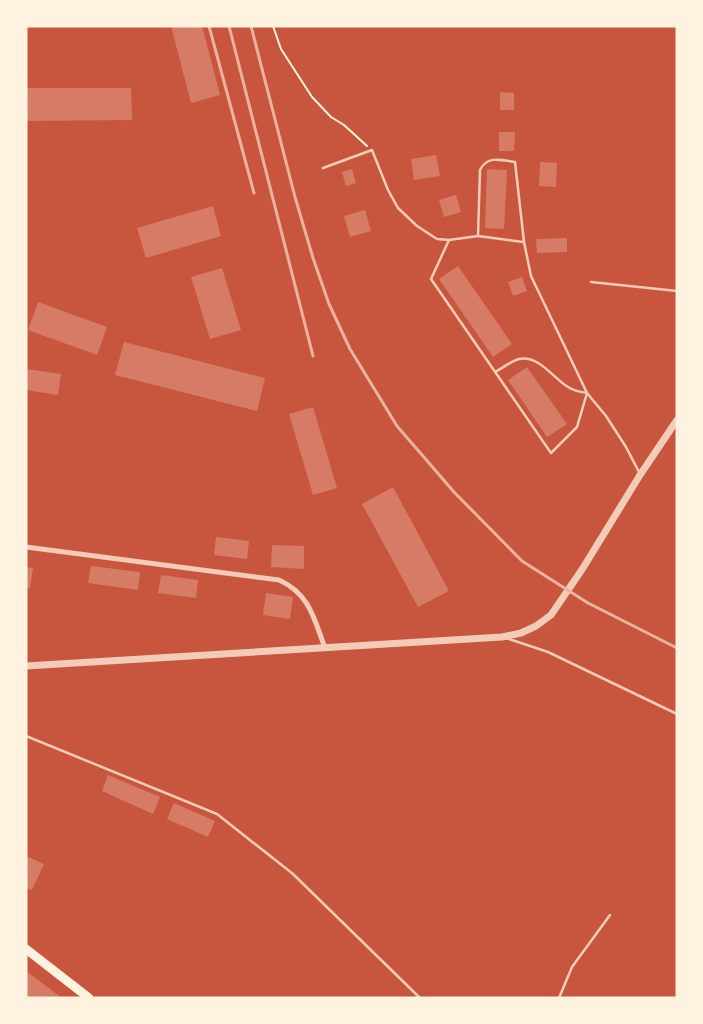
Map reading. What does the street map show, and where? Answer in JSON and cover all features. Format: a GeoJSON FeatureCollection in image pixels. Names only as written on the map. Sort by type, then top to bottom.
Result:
{"type":"FeatureCollection","features":[{"type":"Feature","properties":{"kind":"main road"},"geometry":{"type":"LineString","coordinates":[[26,949],[89,998]]}},
{"type":"Feature","properties":{"kind":"street"},"geometry":{"type":"LineString","coordinates":[[26,666],[502,637],[521,633],[536,626],[551,615],[677,420]]}},
{"type":"Feature","properties":{"kind":"street"},"geometry":{"type":"LineString","coordinates":[[26,547],[279,580],[290,585],[307,601],[325,648]]}},
{"type":"Feature","properties":{"kind":"lane"},"geometry":{"type":"LineString","coordinates":[[323,168],[372,150],[388,190],[398,208],[418,226],[437,239],[449,240],[478,236],[524,242]]}},
{"type":"Feature","properties":{"kind":"lane"},"geometry":{"type":"LineString","coordinates":[[478,236],[480,170],[483,163],[490,159],[515,162],[524,242],[530,276],[587,393],[606,416],[626,447],[640,475]]}},
{"type":"Feature","properties":{"kind":"lane"},"geometry":{"type":"LineString","coordinates":[[449,240],[432,279],[550,453],[577,427],[587,393]]}},
{"type":"Feature","properties":{"kind":"lane"},"geometry":{"type":"LineString","coordinates":[[591,282],[677,291]]}},
{"type":"Feature","properties":{"kind":"lane"},"geometry":{"type":"LineString","coordinates":[[496,372],[517,359],[529,358],[538,362],[568,387],[577,392],[587,393]]}},
{"type":"Feature","properties":{"kind":"lane"},"geometry":{"type":"LineString","coordinates":[[502,637],[548,652],[677,714]]}},
{"type":"Feature","properties":{"kind":"lane"},"geometry":{"type":"LineString","coordinates":[[26,736],[217,814],[293,874],[420,998]]}},
{"type":"Feature","properties":{"kind":"lane"},"geometry":{"type":"LineString","coordinates":[[559,998],[572,968],[610,915]]}},
{"type":"Feature","properties":{"kind":"path"},"geometry":{"type":"LineString","coordinates":[[274,26],[281,49],[312,97],[332,117],[372,150]]}},
{"type":"Feature","properties":{"kind":"building"},"geometry":{"type":"Polygon","coordinates":[[[171,26],[202,26],[220,95],[191,103],[171,26]]]}},
{"type":"Feature","properties":{"kind":"building"},"geometry":{"type":"Polygon","coordinates":[[[26,88],[131,88],[132,120],[26,121],[26,88]]]}},
{"type":"Feature","properties":{"kind":"building"},"geometry":{"type":"Polygon","coordinates":[[[500,92],[514,93],[514,110],[500,110],[500,92]]]}},
{"type":"Feature","properties":{"kind":"building"},"geometry":{"type":"Polygon","coordinates":[[[499,132],[515,132],[514,151],[499,151],[499,132]]]}},
{"type":"Feature","properties":{"kind":"building"},"geometry":{"type":"Polygon","coordinates":[[[436,155],[440,176],[414,180],[411,159],[436,155]]]}},
{"type":"Feature","properties":{"kind":"building"},"geometry":{"type":"Polygon","coordinates":[[[540,162],[557,163],[556,187],[539,186],[540,162]]]}},
{"type":"Feature","properties":{"kind":"building"},"geometry":{"type":"Polygon","coordinates":[[[352,169],[356,183],[346,186],[342,172],[352,169]]]}},
{"type":"Feature","properties":{"kind":"building"},"geometry":{"type":"Polygon","coordinates":[[[487,169],[507,170],[504,229],[485,228],[487,169]]]}},
{"type":"Feature","properties":{"kind":"building"},"geometry":{"type":"Polygon","coordinates":[[[456,195],[461,212],[444,217],[439,200],[456,195]]]}},
{"type":"Feature","properties":{"kind":"building"},"geometry":{"type":"Polygon","coordinates":[[[213,206],[221,236],[146,258],[137,228],[213,206]]]}},
{"type":"Feature","properties":{"kind":"building"},"geometry":{"type":"Polygon","coordinates":[[[365,210],[371,231],[350,237],[344,216],[365,210]]]}},
{"type":"Feature","properties":{"kind":"building"},"geometry":{"type":"Polygon","coordinates":[[[567,238],[567,252],[537,253],[536,239],[567,238]]]}},
{"type":"Feature","properties":{"kind":"building"},"geometry":{"type":"Polygon","coordinates":[[[458,266],[512,344],[493,357],[439,279],[458,266]]]}},
{"type":"Feature","properties":{"kind":"building"},"geometry":{"type":"Polygon","coordinates":[[[222,268],[241,330],[210,339],[191,277],[222,268]]]}},
{"type":"Feature","properties":{"kind":"building"},"geometry":{"type":"Polygon","coordinates":[[[522,277],[527,291],[513,296],[508,282],[522,277]]]}},
{"type":"Feature","properties":{"kind":"building"},"geometry":{"type":"Polygon","coordinates":[[[38,302],[107,327],[97,355],[28,330],[38,302]]]}},
{"type":"Feature","properties":{"kind":"building"},"geometry":{"type":"Polygon","coordinates":[[[124,342],[265,378],[257,411],[115,375],[124,342]]]}},
{"type":"Feature","properties":{"kind":"building"},"geometry":{"type":"Polygon","coordinates":[[[527,367],[567,424],[547,437],[508,380],[527,367]]]}},
{"type":"Feature","properties":{"kind":"building"},"geometry":{"type":"Polygon","coordinates":[[[26,369],[61,374],[58,395],[26,390],[26,369]]]}},
{"type":"Feature","properties":{"kind":"building"},"geometry":{"type":"Polygon","coordinates":[[[313,407],[337,488],[313,495],[289,414],[313,407]]]}},
{"type":"Feature","properties":{"kind":"building"},"geometry":{"type":"Polygon","coordinates":[[[393,487],[449,591],[418,607],[362,504],[393,487]]]}},
{"type":"Feature","properties":{"kind":"building"},"geometry":{"type":"Polygon","coordinates":[[[216,537],[249,541],[247,559],[214,555],[216,537]]]}},
{"type":"Feature","properties":{"kind":"building"},"geometry":{"type":"Polygon","coordinates":[[[272,545],[304,546],[304,569],[271,567],[272,545]]]}},
{"type":"Feature","properties":{"kind":"building"},"geometry":{"type":"Polygon","coordinates":[[[91,566],[140,572],[138,590],[88,583],[91,566]]]}},
{"type":"Feature","properties":{"kind":"building"},"geometry":{"type":"Polygon","coordinates":[[[26,567],[33,568],[30,589],[26,588],[26,567]]]}},
{"type":"Feature","properties":{"kind":"building"},"geometry":{"type":"Polygon","coordinates":[[[161,575],[198,580],[196,598],[158,593],[161,575]]]}},
{"type":"Feature","properties":{"kind":"building"},"geometry":{"type":"Polygon","coordinates":[[[266,593],[293,597],[290,619],[263,615],[266,593]]]}},
{"type":"Feature","properties":{"kind":"building"},"geometry":{"type":"Polygon","coordinates":[[[108,775],[160,797],[153,814],[102,791],[108,775]]]}},
{"type":"Feature","properties":{"kind":"building"},"geometry":{"type":"Polygon","coordinates":[[[174,803],[215,821],[208,837],[167,819],[174,803]]]}},
{"type":"Feature","properties":{"kind":"building"},"geometry":{"type":"Polygon","coordinates":[[[26,856],[44,864],[32,890],[26,888],[26,856]]]}},
{"type":"Feature","properties":{"kind":"building"},"geometry":{"type":"Polygon","coordinates":[[[26,971],[62,998],[28,998],[26,996],[26,971]]]}},
{"type":"Feature","properties":{"kind":"railway"},"geometry":{"type":"LineString","coordinates":[[209,26],[254,193]]}},
{"type":"Feature","properties":{"kind":"railway"},"geometry":{"type":"LineString","coordinates":[[229,26],[313,356]]}},
{"type":"Feature","properties":{"kind":"railway"},"geometry":{"type":"LineString","coordinates":[[251,26],[295,197],[329,304],[350,349],[397,426],[454,492],[522,561],[588,603],[677,648]]}}]}
